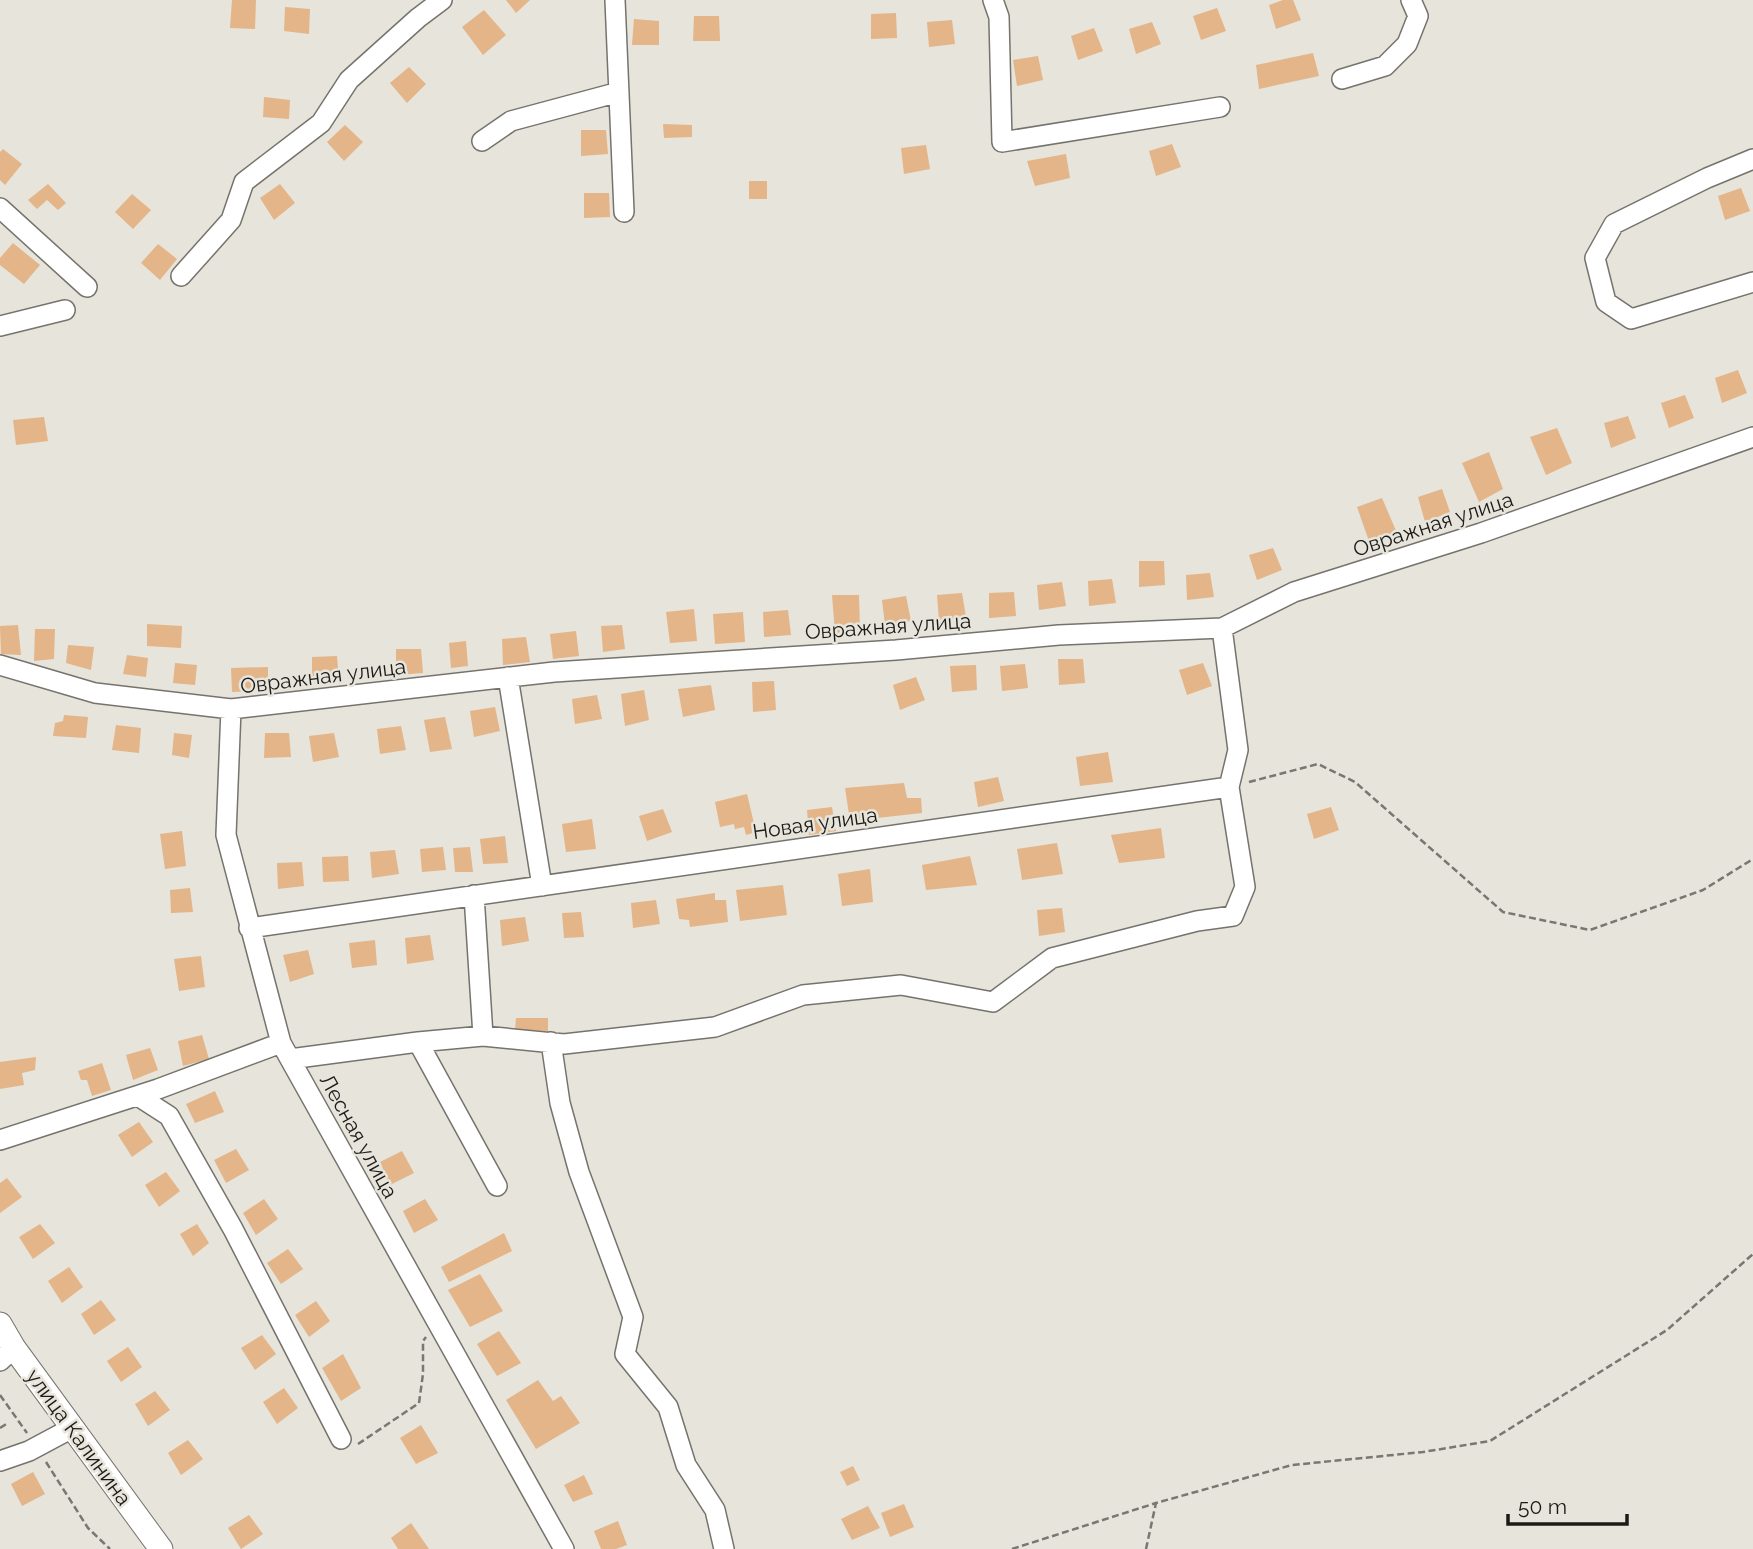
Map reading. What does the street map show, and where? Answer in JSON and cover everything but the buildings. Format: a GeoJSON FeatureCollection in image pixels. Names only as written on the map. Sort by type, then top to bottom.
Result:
{"type":"FeatureCollection","features":[{"type":"Feature","properties":{"kind":"main road","name":"улица Калинина"},"geometry":{"type":"LineString","coordinates":[[0,1324],[7,1355],[72,1428],[161,1549]]}},
{"type":"Feature","properties":{"kind":"street"},"geometry":{"type":"LineString","coordinates":[[181,276],[231,220],[244,182],[321,124],[349,80],[442,0]]}},
{"type":"Feature","properties":{"kind":"street"},"geometry":{"type":"LineString","coordinates":[[615,0],[624,212]]}},
{"type":"Feature","properties":{"kind":"street"},"geometry":{"type":"LineString","coordinates":[[993,0],[999,17],[1002,142],[1220,107]]}},
{"type":"Feature","properties":{"kind":"street"},"geometry":{"type":"LineString","coordinates":[[1342,79],[1385,66],[1407,44],[1418,16],[1411,0]]}},
{"type":"Feature","properties":{"kind":"street"},"geometry":{"type":"LineString","coordinates":[[482,141],[511,121],[619,92]]}},
{"type":"Feature","properties":{"kind":"street"},"geometry":{"type":"LineString","coordinates":[[1753,159],[1707,178],[1614,224],[1595,258],[1606,302],[1632,319],[1753,282]]}},
{"type":"Feature","properties":{"kind":"street"},"geometry":{"type":"LineString","coordinates":[[0,208],[87,286]]}},
{"type":"Feature","properties":{"kind":"street"},"geometry":{"type":"LineString","coordinates":[[0,326],[65,310]]}},
{"type":"Feature","properties":{"kind":"street","name":"Овражная улица"},"geometry":{"type":"LineString","coordinates":[[0,665],[95,693],[231,709],[554,671],[896,650],[1059,635],[1222,628],[1294,592],[1481,533],[1753,438]]}},
{"type":"Feature","properties":{"kind":"street"},"geometry":{"type":"LineString","coordinates":[[0,1140],[286,1051],[483,1036],[564,1044],[715,1027],[803,995],[901,985],[993,1002],[1052,958],[1197,921],[1233,916],[1245,887],[1229,787],[1238,750],[1222,628]]}},
{"type":"Feature","properties":{"kind":"street"},"geometry":{"type":"LineString","coordinates":[[509,677],[542,886]]}},
{"type":"Feature","properties":{"kind":"street","name":"Лесная улица"},"geometry":{"type":"LineString","coordinates":[[231,709],[226,835],[249,928],[286,1051],[555,1540],[564,1549]]}},
{"type":"Feature","properties":{"kind":"street","name":"Новая улица"},"geometry":{"type":"LineString","coordinates":[[249,928],[1229,787]]}},
{"type":"Feature","properties":{"kind":"street"},"geometry":{"type":"LineString","coordinates":[[474,895],[483,1036]]}},
{"type":"Feature","properties":{"kind":"street"},"geometry":{"type":"LineString","coordinates":[[418,1042],[497,1186]]}},
{"type":"Feature","properties":{"kind":"street"},"geometry":{"type":"LineString","coordinates":[[551,1042],[560,1103],[579,1171],[633,1317],[625,1354],[668,1406],[686,1465],[715,1510],[724,1549]]}},
{"type":"Feature","properties":{"kind":"street"},"geometry":{"type":"LineString","coordinates":[[138,1096],[169,1116],[233,1229],[341,1439]]}},
{"type":"Feature","properties":{"kind":"street"},"geometry":{"type":"LineString","coordinates":[[0,1461],[36,1448],[72,1428]]}},
{"type":"Feature","properties":{"kind":"path"},"geometry":{"type":"LineString","coordinates":[[1229,787],[1318,764],[1355,782],[1503,912],[1590,930],[1703,890],[1753,859]]}},
{"type":"Feature","properties":{"kind":"path"},"geometry":{"type":"LineString","coordinates":[[1012,1549],[1156,1503],[1292,1465],[1423,1452],[1490,1441],[1667,1330],[1753,1254]]}},
{"type":"Feature","properties":{"kind":"path"},"geometry":{"type":"LineString","coordinates":[[341,1439],[358,1444],[419,1402],[424,1341],[436,1322]]}},
{"type":"Feature","properties":{"kind":"path"},"geometry":{"type":"LineString","coordinates":[[0,1395],[88,1528],[110,1549]]}},
{"type":"Feature","properties":{"kind":"path"},"geometry":{"type":"LineString","coordinates":[[0,1428],[8,1423]]}},
{"type":"Feature","properties":{"kind":"path"},"geometry":{"type":"LineString","coordinates":[[1146,1549],[1156,1503]]}}]}
